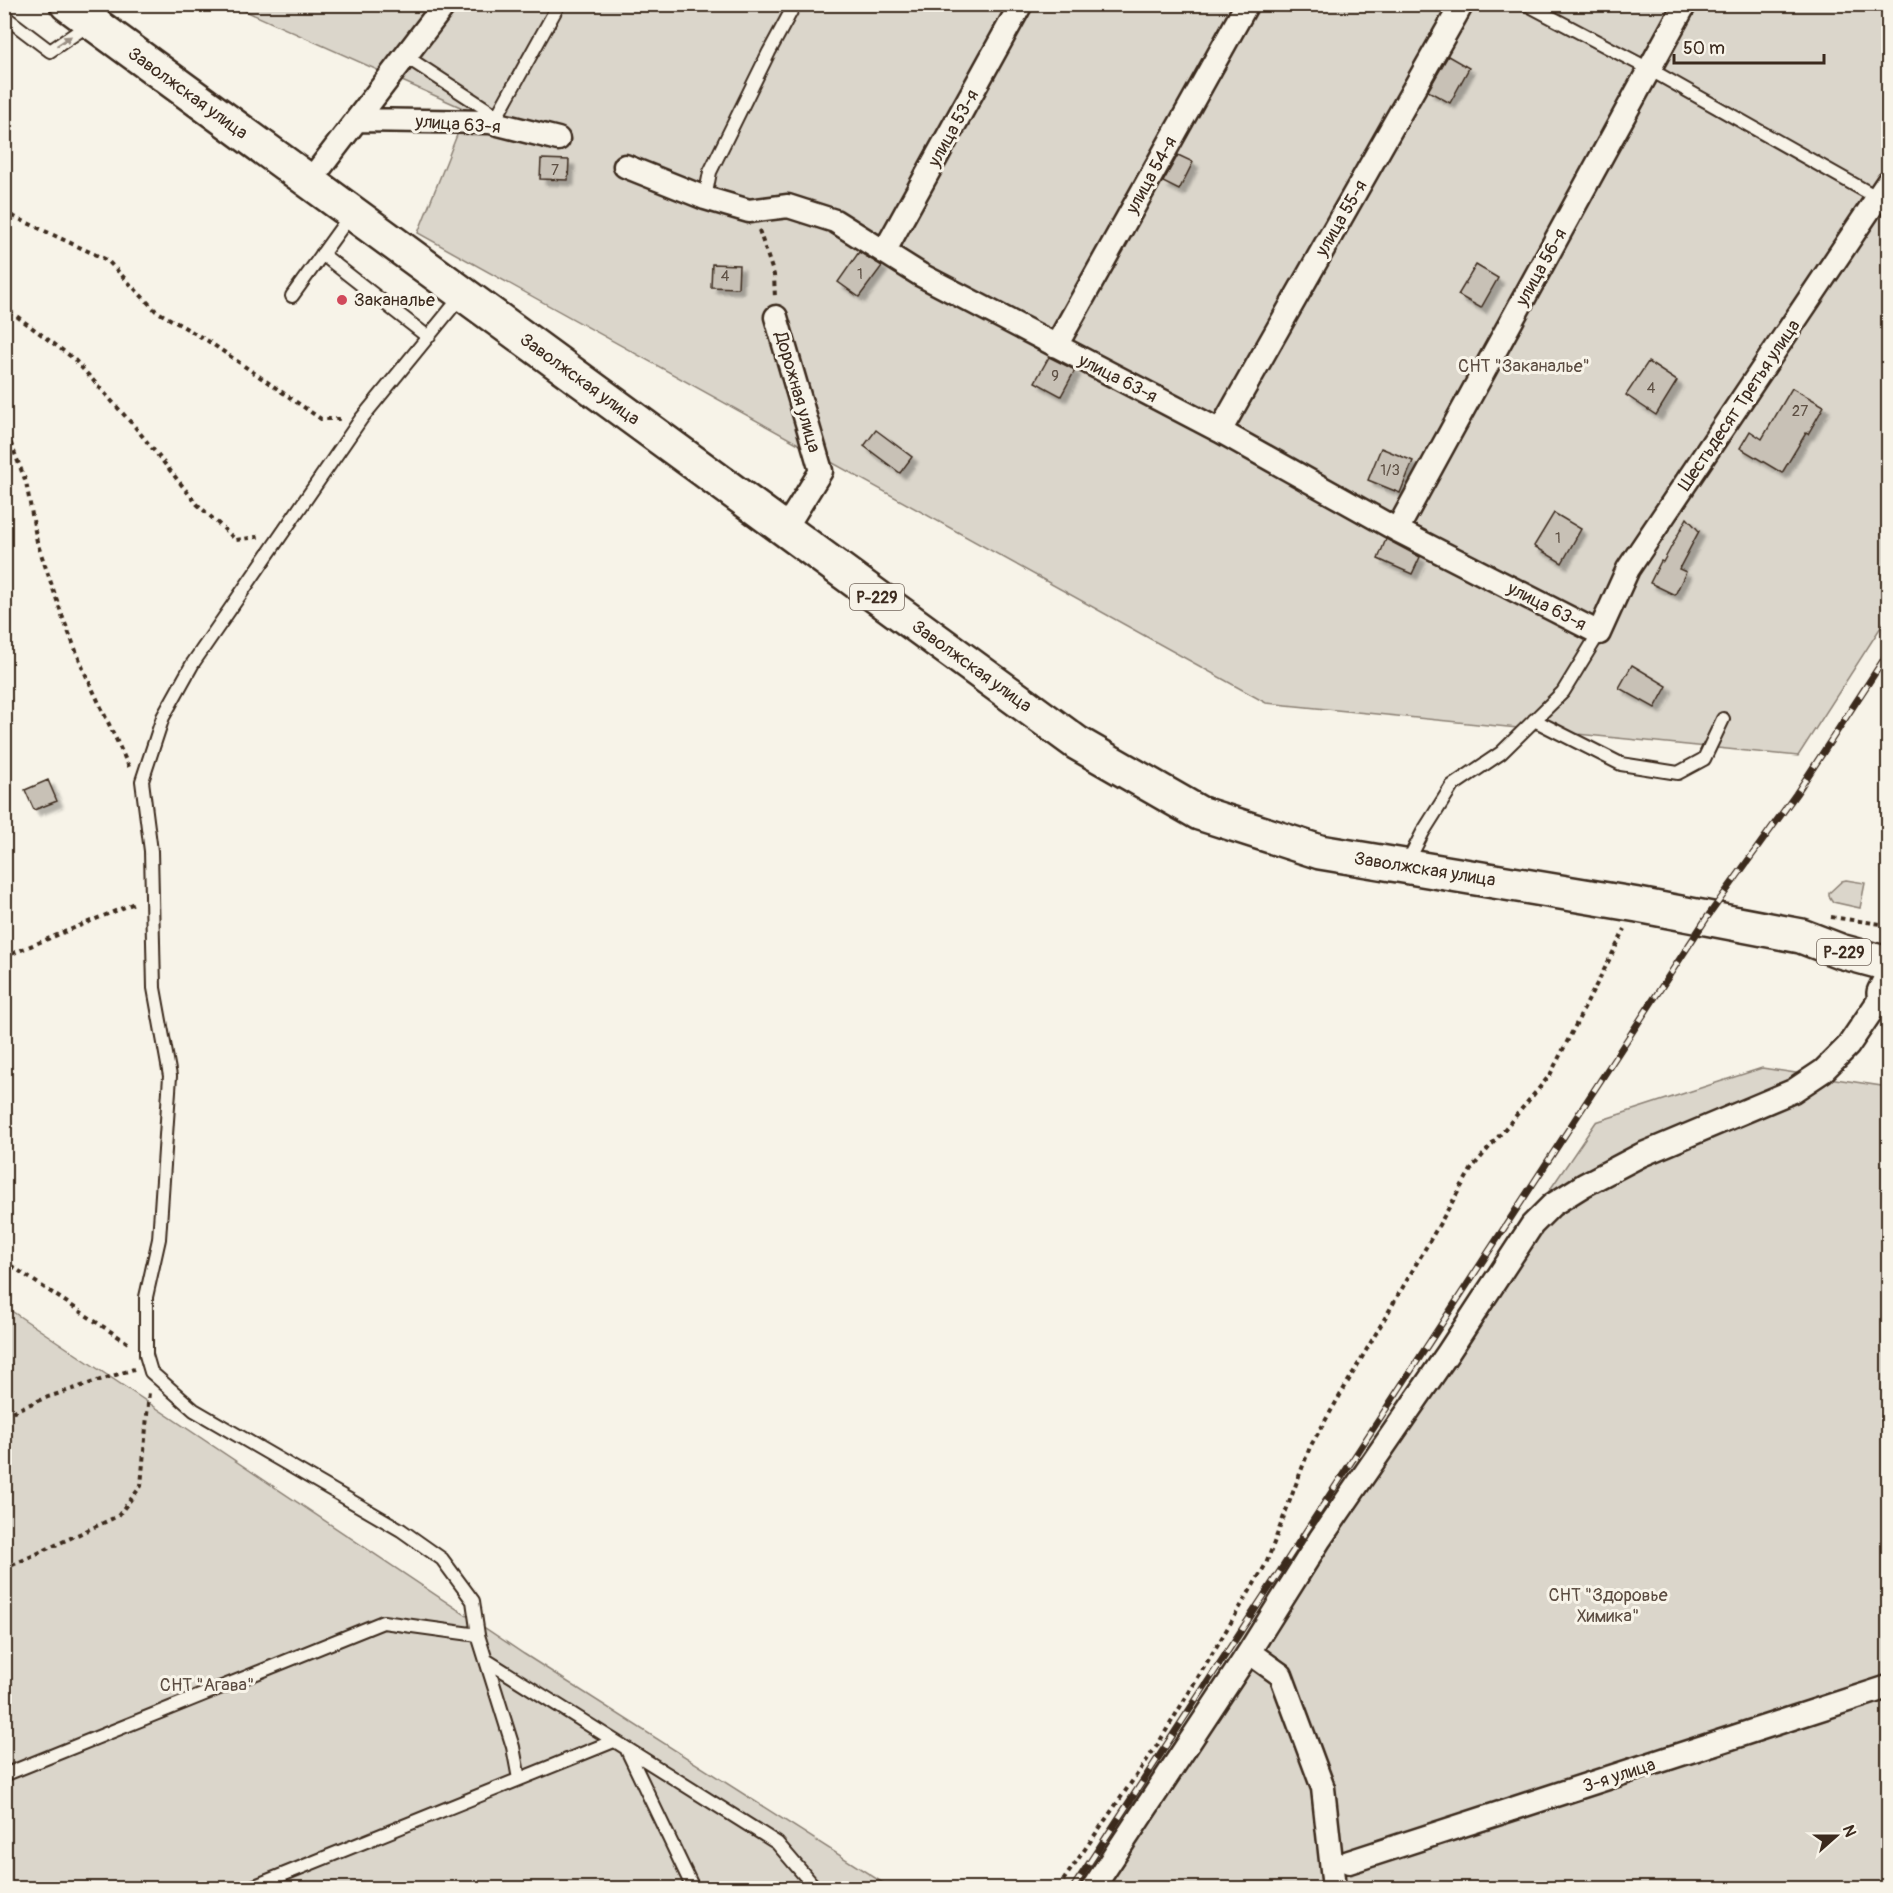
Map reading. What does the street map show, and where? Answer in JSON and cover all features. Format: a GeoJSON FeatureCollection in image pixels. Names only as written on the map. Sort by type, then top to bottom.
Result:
{"type":"FeatureCollection","features":[{"type":"Feature","properties":{"kind":"main road","name":"Заволжская улица"},"geometry":{"type":"LineString","coordinates":[[79,14],[1077,743],[1199,813],[1320,852],[1638,905],[1801,936],[1840,951],[1887,981]]}},
{"type":"Feature","properties":{"kind":"main road"},"geometry":{"type":"LineString","coordinates":[[1801,936],[1888,941]]}},
{"type":"Feature","properties":{"kind":"street"},"geometry":{"type":"LineString","coordinates":[[310,181],[445,4]]}},
{"type":"Feature","properties":{"kind":"street","name":"улица 53-я"},"geometry":{"type":"LineString","coordinates":[[884,252],[1021,4]]}},
{"type":"Feature","properties":{"kind":"street","name":"улица 54-я"},"geometry":{"type":"LineString","coordinates":[[1056,346],[1247,4]]}},
{"type":"Feature","properties":{"kind":"street","name":"улица 55-я"},"geometry":{"type":"LineString","coordinates":[[1220,431],[1462,4]]}},
{"type":"Feature","properties":{"kind":"street","name":"улица 56-я"},"geometry":{"type":"LineString","coordinates":[[1397,530],[1685,4]]}},
{"type":"Feature","properties":{"kind":"street","name":"улица 63-я"},"geometry":{"type":"LineString","coordinates":[[357,120],[493,119],[558,139]]}},
{"type":"Feature","properties":{"kind":"street","name":"улица 63-я"},"geometry":{"type":"LineString","coordinates":[[625,166],[705,198],[749,211],[788,206],[835,221],[921,275],[1220,431],[1397,530],[1599,633]]}},
{"type":"Feature","properties":{"kind":"street","name":"Шестьдесят Третья улица"},"geometry":{"type":"LineString","coordinates":[[1599,633],[1628,569],[1883,190]]}},
{"type":"Feature","properties":{"kind":"street","name":"Дорожная улица"},"geometry":{"type":"LineString","coordinates":[[776,317],[822,471],[785,529]]}},
{"type":"Feature","properties":{"kind":"street"},"geometry":{"type":"LineString","coordinates":[[1093,1888],[1249,1652],[1320,1539],[1448,1353],[1532,1225],[1552,1205],[1584,1185],[1641,1155],[1793,1091],[1823,1071],[1848,1047],[1887,981]]}},
{"type":"Feature","properties":{"kind":"street"},"geometry":{"type":"LineString","coordinates":[[1249,1652],[1281,1676],[1323,1788],[1334,1888]]}},
{"type":"Feature","properties":{"kind":"street","name":"3-я улица"},"geometry":{"type":"LineString","coordinates":[[1349,1862],[1888,1687]]}},
{"type":"Feature","properties":{"kind":"lane"},"geometry":{"type":"LineString","coordinates":[[405,56],[493,119],[559,4]]}},
{"type":"Feature","properties":{"kind":"lane"},"geometry":{"type":"LineString","coordinates":[[705,198],[710,172],[795,4]]}},
{"type":"Feature","properties":{"kind":"lane"},"geometry":{"type":"LineString","coordinates":[[1526,4],[1883,190]]}},
{"type":"Feature","properties":{"kind":"lane"},"geometry":{"type":"LineString","coordinates":[[4,16],[50,51],[79,14]]}},
{"type":"Feature","properties":{"kind":"lane"},"geometry":{"type":"LineString","coordinates":[[292,296],[352,212]]}},
{"type":"Feature","properties":{"kind":"lane"},"geometry":{"type":"LineString","coordinates":[[322,254],[428,337]]}},
{"type":"Feature","properties":{"kind":"lane"},"geometry":{"type":"LineString","coordinates":[[464,293],[361,419],[193,663],[163,717],[142,782],[151,850],[154,988],[170,1076],[159,1239],[146,1297],[149,1364],[194,1410],[400,1530],[442,1559],[473,1601],[477,1635],[513,1747],[519,1779]]}},
{"type":"Feature","properties":{"kind":"lane"},"geometry":{"type":"LineString","coordinates":[[1406,866],[1423,832],[1452,786],[1501,753],[1563,692],[1599,633]]}},
{"type":"Feature","properties":{"kind":"lane"},"geometry":{"type":"LineString","coordinates":[[1534,720],[1621,764],[1678,773],[1704,759],[1723,719]]}},
{"type":"Feature","properties":{"kind":"lane"},"geometry":{"type":"LineString","coordinates":[[4,1774],[384,1622],[477,1635]]}},
{"type":"Feature","properties":{"kind":"lane"},"geometry":{"type":"LineString","coordinates":[[486,1660],[777,1843],[813,1888]]}},
{"type":"Feature","properties":{"kind":"lane"},"geometry":{"type":"LineString","coordinates":[[250,1888],[614,1741]]}},
{"type":"Feature","properties":{"kind":"lane"},"geometry":{"type":"LineString","coordinates":[[627,1749],[693,1888]]}},
{"type":"Feature","properties":{"kind":"path"},"geometry":{"type":"LineString","coordinates":[[753,210],[774,275],[776,317]]}},
{"type":"Feature","properties":{"kind":"path"},"geometry":{"type":"LineString","coordinates":[[4,212],[107,260],[156,311],[208,341],[321,419],[361,419]]}},
{"type":"Feature","properties":{"kind":"path"},"geometry":{"type":"LineString","coordinates":[[4,304],[11,312],[73,358],[135,427],[197,504],[236,540],[281,533]]}},
{"type":"Feature","properties":{"kind":"path"},"geometry":{"type":"LineString","coordinates":[[4,426],[26,482],[37,542],[84,671],[135,777],[142,782]]}},
{"type":"Feature","properties":{"kind":"path"},"geometry":{"type":"LineString","coordinates":[[4,957],[152,896]]}},
{"type":"Feature","properties":{"kind":"path"},"geometry":{"type":"LineString","coordinates":[[1058,1888],[1158,1744],[1266,1564],[1310,1447],[1472,1168],[1550,1075],[1638,905]]}},
{"type":"Feature","properties":{"kind":"path"},"geometry":{"type":"LineString","coordinates":[[1831,917],[1888,925]]}},
{"type":"Feature","properties":{"kind":"path"},"geometry":{"type":"LineString","coordinates":[[4,1261],[149,1364]]}},
{"type":"Feature","properties":{"kind":"path"},"geometry":{"type":"LineString","coordinates":[[4,1415],[45,1398],[149,1364]]}},
{"type":"Feature","properties":{"kind":"path"},"geometry":{"type":"LineString","coordinates":[[4,1569],[118,1516],[141,1486],[149,1364]]}},
{"type":"Feature","properties":{"kind":"green space","name":"СНТ \"Заканалье\""},"geometry":{"type":"Polygon","coordinates":[[[232,5],[1888,5],[1888,616],[1798,756],[1266,703],[418,233],[467,110],[232,5]]]}},
{"type":"Feature","properties":{"kind":"green space"},"geometry":{"type":"Polygon","coordinates":[[[1846,880],[1865,883],[1860,908],[1833,902],[1829,896],[1829,893],[1846,880]]]}},
{"type":"Feature","properties":{"kind":"green space","name":"СНТ \"Здоровье Химика\""},"geometry":{"type":"Polygon","coordinates":[[[1762,1068],[1888,1087],[1888,1888],[1075,1888],[1596,1122],[1762,1068]]]}},
{"type":"Feature","properties":{"kind":"green space","name":"СНТ \"Агава\""},"geometry":{"type":"Polygon","coordinates":[[[4,1306],[524,1654],[891,1888],[5,1888],[4,1306]]]}},
{"type":"Feature","properties":{"kind":"building"},"geometry":{"type":"Polygon","coordinates":[[[1448,56],[1469,68],[1450,103],[1428,91],[1448,56]]]}},
{"type":"Feature","properties":{"kind":"building"},"geometry":{"type":"Polygon","coordinates":[[[1178,155],[1193,162],[1179,190],[1163,182],[1178,155]]]}},
{"type":"Feature","properties":{"kind":"building"},"geometry":{"type":"Polygon","coordinates":[[[541,159],[569,160],[568,180],[540,179],[541,159]]]}},
{"type":"Feature","properties":{"kind":"building"},"geometry":{"type":"Polygon","coordinates":[[[859,252],[882,266],[859,297],[838,282],[859,252]]]}},
{"type":"Feature","properties":{"kind":"building"},"geometry":{"type":"Polygon","coordinates":[[[712,264],[739,265],[738,288],[711,287],[712,264]]]}},
{"type":"Feature","properties":{"kind":"building"},"geometry":{"type":"Polygon","coordinates":[[[1476,265],[1498,278],[1481,308],[1458,295],[1476,265]]]}},
{"type":"Feature","properties":{"kind":"building"},"geometry":{"type":"Polygon","coordinates":[[[1049,357],[1075,370],[1061,396],[1035,382],[1049,357]]]}},
{"type":"Feature","properties":{"kind":"building"},"geometry":{"type":"Polygon","coordinates":[[[1648,362],[1677,381],[1656,415],[1626,395],[1648,362]]]}},
{"type":"Feature","properties":{"kind":"building"},"geometry":{"type":"Polygon","coordinates":[[[1792,388],[1824,406],[1782,473],[1740,448],[1750,431],[1762,439],[1792,388]]]}},
{"type":"Feature","properties":{"kind":"building"},"geometry":{"type":"Polygon","coordinates":[[[876,430],[912,457],[900,473],[864,446],[876,430]]]}},
{"type":"Feature","properties":{"kind":"building"},"geometry":{"type":"Polygon","coordinates":[[[1381,448],[1413,461],[1400,493],[1368,480],[1381,448]]]}},
{"type":"Feature","properties":{"kind":"building"},"geometry":{"type":"Polygon","coordinates":[[[1554,513],[1581,529],[1562,563],[1534,546],[1554,513]]]}},
{"type":"Feature","properties":{"kind":"building"},"geometry":{"type":"Polygon","coordinates":[[[1687,518],[1699,531],[1679,569],[1686,572],[1675,595],[1650,583],[1687,518]]]}},
{"type":"Feature","properties":{"kind":"building"},"geometry":{"type":"Polygon","coordinates":[[[1386,539],[1420,557],[1412,574],[1378,559],[1386,539]]]}},
{"type":"Feature","properties":{"kind":"building"},"geometry":{"type":"Polygon","coordinates":[[[1632,665],[1667,686],[1655,708],[1619,688],[1632,665]]]}},
{"type":"Feature","properties":{"kind":"building"},"geometry":{"type":"Polygon","coordinates":[[[48,780],[57,801],[34,810],[25,790],[48,780]]]}},
{"type":"Feature","properties":{"kind":"railway"},"geometry":{"type":"LineString","coordinates":[[1073,1888],[1706,919],[1796,794],[1888,653]]}},
{"type":"Feature","properties":{"kind":"place","name":"Заканалье"},"geometry":{"type":"Point","coordinates":[342,300]}}]}
